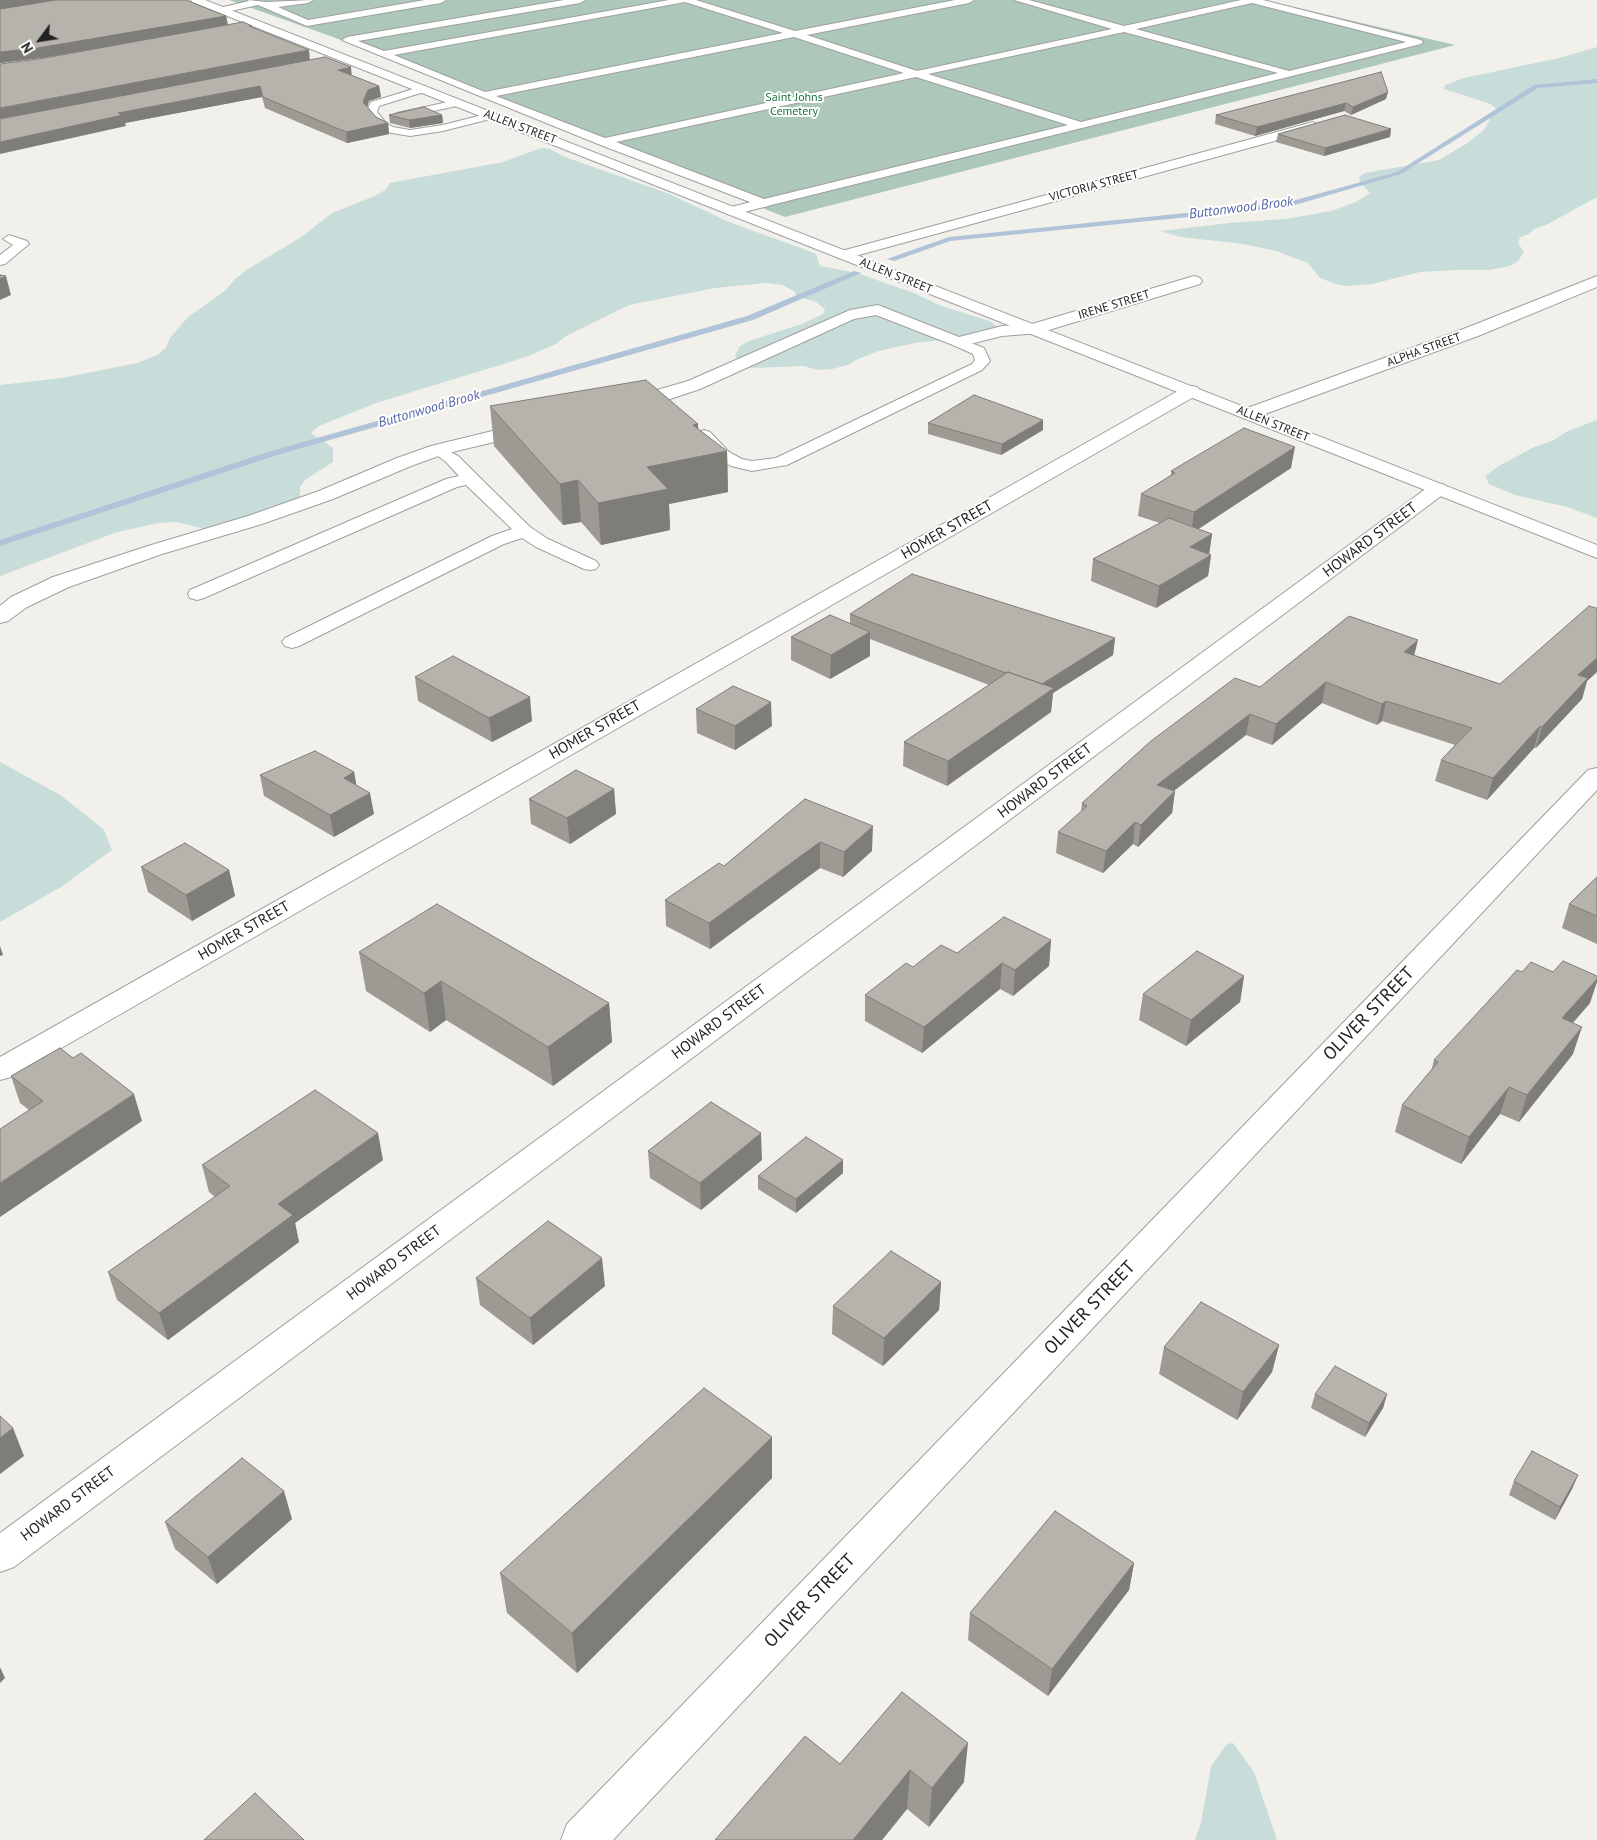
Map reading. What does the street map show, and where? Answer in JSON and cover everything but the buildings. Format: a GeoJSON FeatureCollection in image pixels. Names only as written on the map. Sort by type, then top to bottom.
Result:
{"type":"FeatureCollection","features":[{"type":"Feature","properties":{"kind":"street","name":"ALLEN STREET"},"geometry":{"type":"LineString","coordinates":[[196,0],[1597,552]]}},
{"type":"Feature","properties":{"kind":"street"},"geometry":{"type":"LineString","coordinates":[[240,28],[259,25]]}},
{"type":"Feature","properties":{"kind":"street"},"geometry":{"type":"LineString","coordinates":[[325,63],[345,59]]}},
{"type":"Feature","properties":{"kind":"street","name":"VICTORIA STREET"},"geometry":{"type":"LineString","coordinates":[[843,255],[1327,122]]}},
{"type":"Feature","properties":{"kind":"street"},"geometry":{"type":"LineString","coordinates":[[732,211],[763,203]]}},
{"type":"Feature","properties":{"kind":"street","name":"IRENE STREET"},"geometry":{"type":"LineString","coordinates":[[1033,330],[1194,281]]}},
{"type":"Feature","properties":{"kind":"street","name":"ALPHA STREET"},"geometry":{"type":"LineString","coordinates":[[1248,414],[1472,332],[1597,282]]}},
{"type":"Feature","properties":{"kind":"street"},"geometry":{"type":"LineString","coordinates":[[608,409],[665,403],[694,384],[850,315],[878,310],[958,342],[1002,331],[1033,330]]}},
{"type":"Feature","properties":{"kind":"street","name":"HOMER STREET"},"geometry":{"type":"LineString","coordinates":[[0,1070],[1191,391]]}},
{"type":"Feature","properties":{"kind":"street"},"geometry":{"type":"LineString","coordinates":[[0,616],[19,602],[61,582],[155,550],[255,520],[326,495],[404,462],[438,450],[543,424]]}},
{"type":"Feature","properties":{"kind":"street","name":"HOWARD STREET"},"geometry":{"type":"LineString","coordinates":[[0,1555],[1438,489]]}},
{"type":"Feature","properties":{"kind":"street","name":"OLIVER STREET"},"geometry":{"type":"LineString","coordinates":[[583,1840],[1597,775]]}},
{"type":"Feature","properties":{"kind":"lane"},"geometry":{"type":"LineString","coordinates":[[222,10],[256,1],[272,0]]}},
{"type":"Feature","properties":{"kind":"lane"},"geometry":{"type":"LineString","coordinates":[[256,1],[282,4],[308,0]]}},
{"type":"Feature","properties":{"kind":"lane"},"geometry":{"type":"LineString","coordinates":[[307,23],[441,0]]}},
{"type":"Feature","properties":{"kind":"lane"},"geometry":{"type":"LineString","coordinates":[[580,0],[344,38],[602,142],[763,203],[1077,124],[1418,42],[1253,0],[602,142]]}},
{"type":"Feature","properties":{"kind":"lane"},"geometry":{"type":"LineString","coordinates":[[384,54],[686,0],[1077,124]]}},
{"type":"Feature","properties":{"kind":"lane"},"geometry":{"type":"LineString","coordinates":[[484,95],[969,0]]}},
{"type":"Feature","properties":{"kind":"lane"},"geometry":{"type":"LineString","coordinates":[[1020,0],[1287,73]]}},
{"type":"Feature","properties":{"kind":"lane"},"geometry":{"type":"LineString","coordinates":[[256,1],[327,31]]}},
{"type":"Feature","properties":{"kind":"lane"},"geometry":{"type":"LineString","coordinates":[[288,15],[306,12]]}},
{"type":"Feature","properties":{"kind":"lane"},"geometry":{"type":"LineString","coordinates":[[422,89],[375,104],[371,112],[390,130],[410,134],[490,116]]}},
{"type":"Feature","properties":{"kind":"lane"},"geometry":{"type":"LineString","coordinates":[[378,120],[457,102]]}},
{"type":"Feature","properties":{"kind":"lane"},"geometry":{"type":"LineString","coordinates":[[0,261],[22,244],[8,239]]}},
{"type":"Feature","properties":{"kind":"lane"},"geometry":{"type":"LineString","coordinates":[[693,426],[723,455],[737,463],[768,465],[782,462],[977,367],[983,361],[978,351],[958,342]]}},
{"type":"Feature","properties":{"kind":"lane"},"geometry":{"type":"LineString","coordinates":[[438,450],[452,459],[524,531],[542,543],[590,565]]}},
{"type":"Feature","properties":{"kind":"lane"},"geometry":{"type":"LineString","coordinates":[[196,594],[452,483],[470,479]]}},
{"type":"Feature","properties":{"kind":"lane"},"geometry":{"type":"LineString","coordinates":[[292,642],[498,540],[524,531]]}},
{"type":"Feature","properties":{"kind":"shaded area"},"geometry":{"type":"Polygon","coordinates":[[[1597,47],[1597,197],[1520,237],[1518,243],[1524,252],[1518,261],[1510,266],[1490,270],[1420,272],[1372,284],[1346,286],[1320,278],[1308,263],[1276,251],[1243,244],[1181,237],[1160,231],[1285,219],[1331,211],[1356,202],[1370,193],[1360,182],[1359,177],[1365,173],[1439,160],[1466,144],[1484,130],[1496,108],[1488,103],[1444,89],[1445,85],[1464,78],[1559,58],[1597,47]]]}},
{"type":"Feature","properties":{"kind":"shaded area"},"geometry":{"type":"Polygon","coordinates":[[[541,148],[550,149],[565,157],[667,193],[729,222],[816,254],[820,266],[857,273],[914,293],[939,305],[989,321],[1008,333],[915,343],[879,351],[848,365],[832,369],[817,370],[804,366],[752,368],[739,362],[735,356],[740,346],[749,341],[802,324],[823,314],[825,309],[816,302],[796,296],[795,292],[783,285],[766,283],[715,288],[629,305],[566,336],[556,344],[526,357],[376,403],[319,426],[311,433],[333,448],[333,462],[305,480],[300,487],[300,500],[209,530],[177,522],[159,523],[117,532],[0,576],[0,385],[62,378],[137,363],[157,355],[166,348],[170,338],[188,317],[226,290],[235,279],[248,269],[300,238],[332,213],[375,196],[385,190],[390,183],[503,162],[541,148]]]}},
{"type":"Feature","properties":{"kind":"shaded area"},"geometry":{"type":"Polygon","coordinates":[[[1597,420],[1597,518],[1567,507],[1515,495],[1489,484],[1485,476],[1499,466],[1534,447],[1552,441],[1568,431],[1597,420]]]}},
{"type":"Feature","properties":{"kind":"shaded area"},"geometry":{"type":"Polygon","coordinates":[[[0,762],[62,796],[104,830],[112,850],[61,887],[0,922],[0,762]]]}},
{"type":"Feature","properties":{"kind":"shaded area"},"geometry":{"type":"Polygon","coordinates":[[[1233,1743],[1254,1772],[1277,1840],[1195,1840],[1201,1823],[1211,1766],[1227,1744],[1233,1743]]]}},
{"type":"Feature","properties":{"kind":"green space","name":"Saint Johns Cemetery"},"geometry":{"type":"Polygon","coordinates":[[[229,0],[1264,0],[1455,45],[785,217],[333,37],[229,0]]]}},
{"type":"Feature","properties":{"kind":"waterway","name":"Buttonwood Brook"},"geometry":{"type":"LineString","coordinates":[[891,259],[949,239],[1285,205],[1399,173],[1536,86],[1597,81]]}},
{"type":"Feature","properties":{"kind":"waterway","name":"Buttonwood Brook"},"geometry":{"type":"LineString","coordinates":[[0,543],[274,453],[750,318],[857,273]]}}]}
